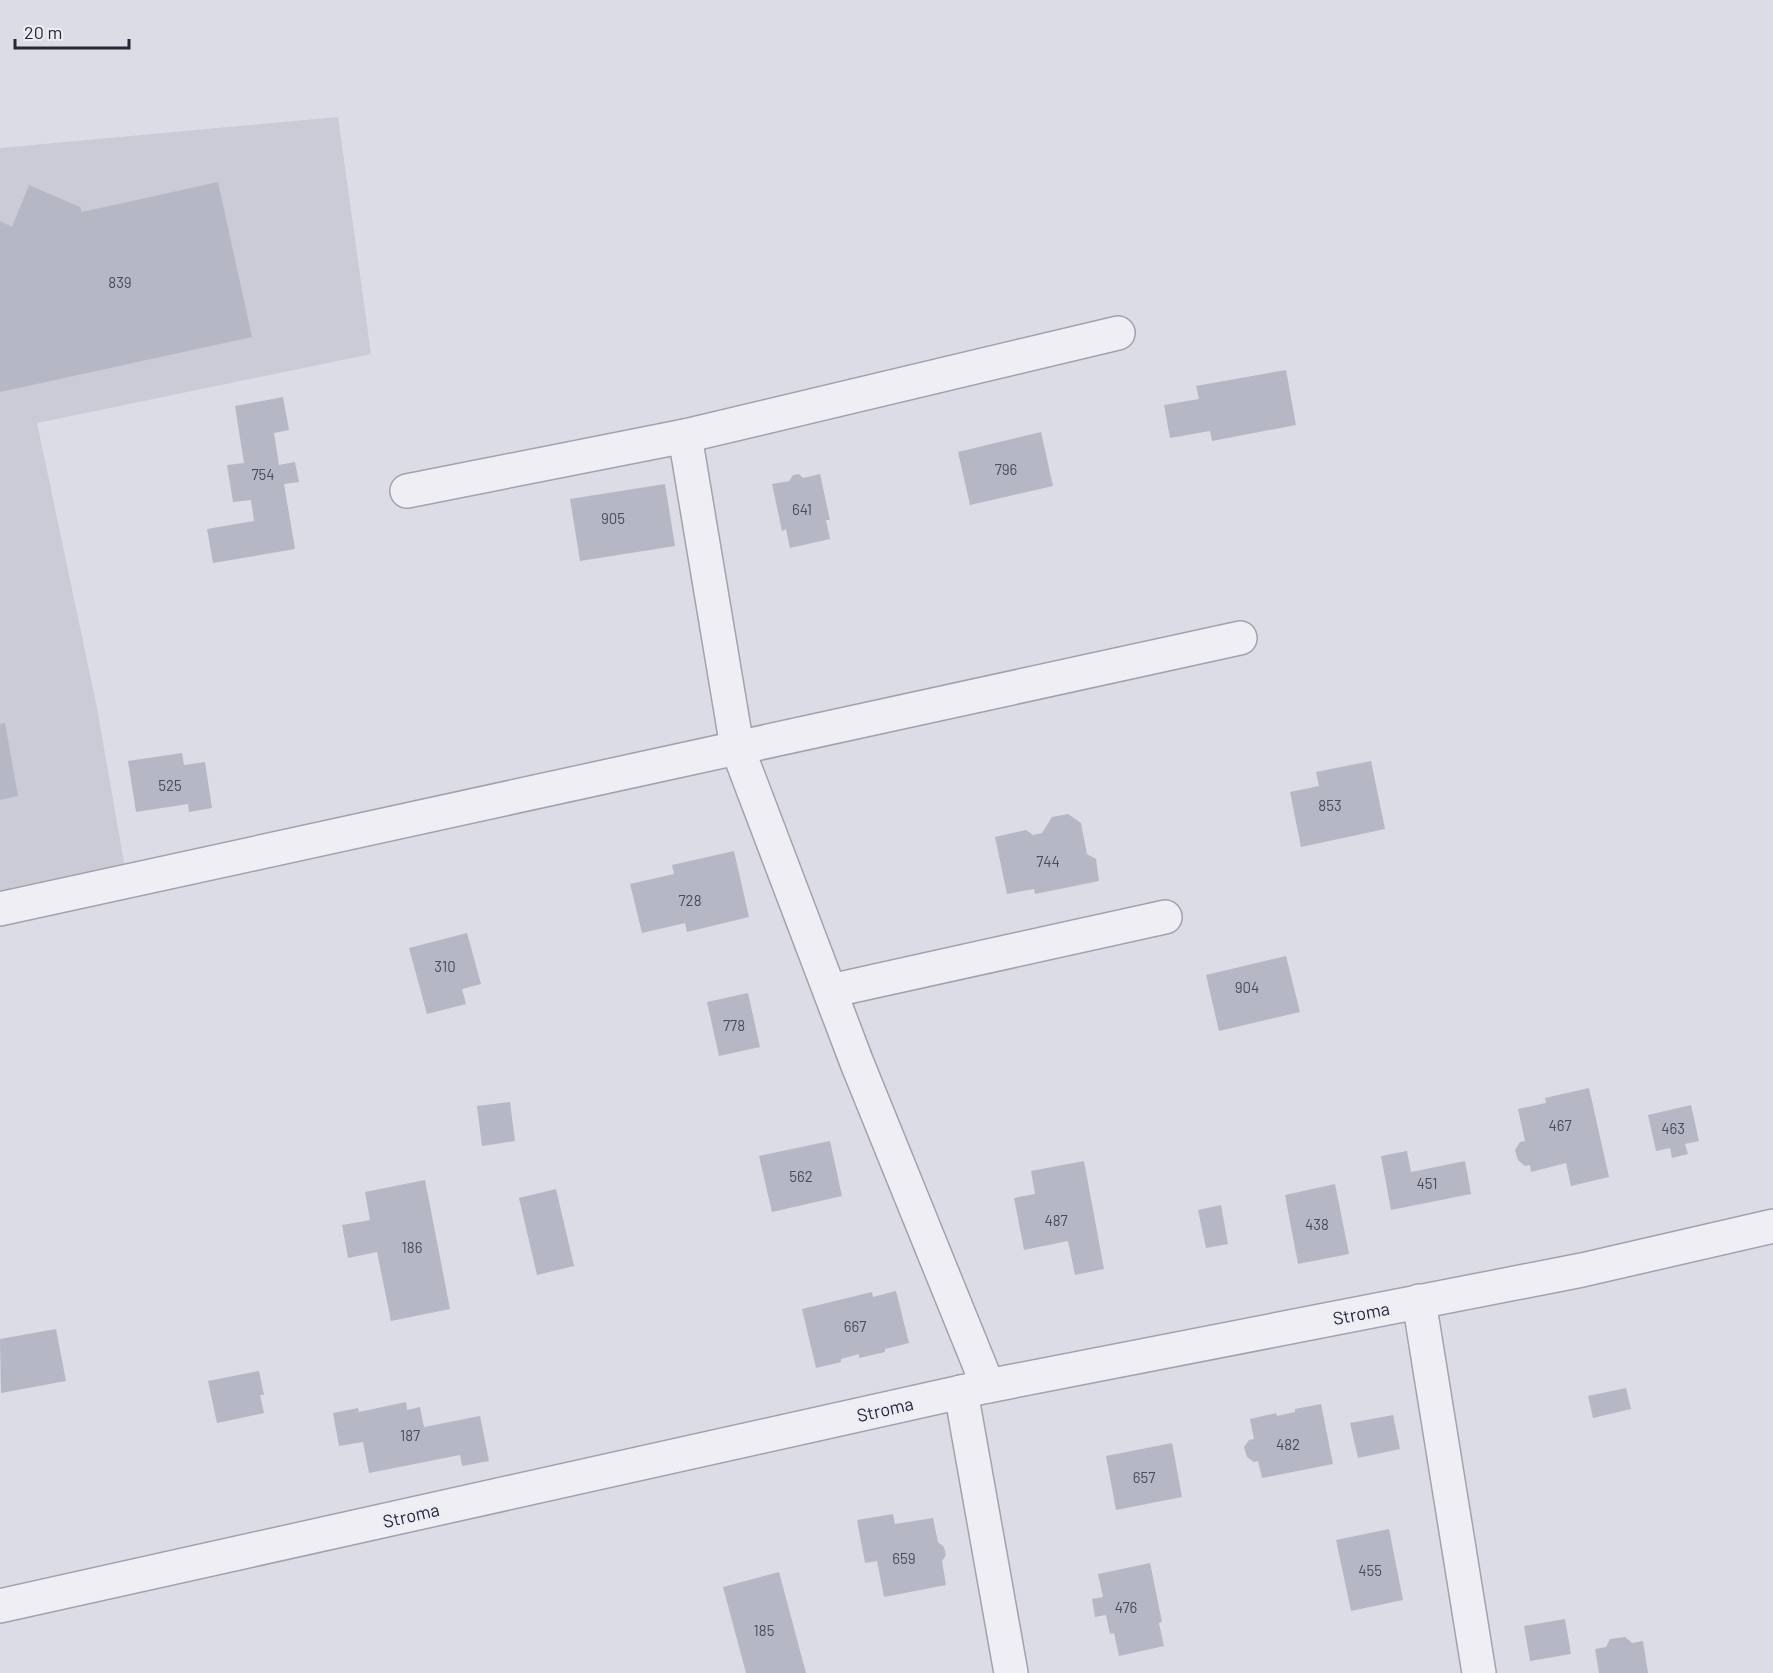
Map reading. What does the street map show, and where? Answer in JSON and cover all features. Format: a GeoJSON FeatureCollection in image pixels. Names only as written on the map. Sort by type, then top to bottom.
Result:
{"type":"FeatureCollection","features":[{"type":"Feature","properties":{"kind":"street"},"geometry":{"type":"LineString","coordinates":[[407,491],[685,435],[1118,333]]}},
{"type":"Feature","properties":{"kind":"street"},"geometry":{"type":"LineString","coordinates":[[685,435],[737,747],[830,991],[974,1389],[1011,1673]]}},
{"type":"Feature","properties":{"kind":"street"},"geometry":{"type":"LineString","coordinates":[[0,909],[1240,638]]}},
{"type":"Feature","properties":{"kind":"street"},"geometry":{"type":"LineString","coordinates":[[830,991],[1166,917]]}},
{"type":"Feature","properties":{"kind":"street","name":"Stroma"},"geometry":{"type":"LineString","coordinates":[[0,1606],[974,1389],[1582,1270],[1773,1226]]}},
{"type":"Feature","properties":{"kind":"street"},"geometry":{"type":"LineString","coordinates":[[1419,1301],[1479,1673]]}},
{"type":"Feature","properties":{"kind":"shaded area"},"geometry":{"type":"Polygon","coordinates":[[[338,117],[371,354],[37,423],[97,708],[126,874],[0,901],[0,148],[338,117]]]}},
{"type":"Feature","properties":{"kind":"building"},"geometry":{"type":"Polygon","coordinates":[[[218,182],[252,337],[0,392],[0,221],[12,227],[29,185],[80,207],[82,212],[218,182]]]}},
{"type":"Feature","properties":{"kind":"building"},"geometry":{"type":"Polygon","coordinates":[[[1286,370],[1296,425],[1212,441],[1210,431],[1170,438],[1164,405],[1199,399],[1196,386],[1286,370]]]}},
{"type":"Feature","properties":{"kind":"building"},"geometry":{"type":"Polygon","coordinates":[[[283,397],[289,430],[274,433],[279,465],[295,462],[299,482],[284,484],[295,549],[213,563],[207,529],[254,521],[251,500],[233,502],[227,465],[244,463],[235,406],[283,397]]]}},
{"type":"Feature","properties":{"kind":"building"},"geometry":{"type":"Polygon","coordinates":[[[1041,432],[1053,486],[970,505],[958,452],[1041,432]]]}},
{"type":"Feature","properties":{"kind":"building"},"geometry":{"type":"Polygon","coordinates":[[[799,474],[803,478],[820,474],[830,520],[826,520],[830,539],[790,548],[786,529],[782,531],[772,484],[789,481],[793,475],[799,474]]]}},
{"type":"Feature","properties":{"kind":"building"},"geometry":{"type":"Polygon","coordinates":[[[665,484],[675,546],[580,561],[570,499],[665,484]]]}},
{"type":"Feature","properties":{"kind":"building"},"geometry":{"type":"Polygon","coordinates":[[[5,723],[18,796],[0,800],[0,724],[5,723]]]}},
{"type":"Feature","properties":{"kind":"building"},"geometry":{"type":"Polygon","coordinates":[[[182,753],[184,765],[205,762],[212,808],[189,812],[188,804],[136,812],[128,761],[182,753]]]}},
{"type":"Feature","properties":{"kind":"building"},"geometry":{"type":"Polygon","coordinates":[[[1371,761],[1385,829],[1301,847],[1290,792],[1319,786],[1316,772],[1371,761]]]}},
{"type":"Feature","properties":{"kind":"building"},"geometry":{"type":"Polygon","coordinates":[[[1068,814],[1081,823],[1087,854],[1096,859],[1099,881],[1035,894],[1034,889],[1007,894],[995,837],[1026,830],[1033,835],[1042,833],[1052,817],[1068,814]]]}},
{"type":"Feature","properties":{"kind":"building"},"geometry":{"type":"Polygon","coordinates":[[[734,851],[749,917],[687,932],[685,923],[642,933],[630,884],[674,874],[672,865],[734,851]]]}},
{"type":"Feature","properties":{"kind":"building"},"geometry":{"type":"Polygon","coordinates":[[[467,933],[481,984],[462,989],[466,1004],[427,1014],[409,948],[467,933]]]}},
{"type":"Feature","properties":{"kind":"building"},"geometry":{"type":"Polygon","coordinates":[[[1286,956],[1300,1012],[1219,1031],[1206,975],[1286,956]]]}},
{"type":"Feature","properties":{"kind":"building"},"geometry":{"type":"Polygon","coordinates":[[[748,993],[760,1047],[719,1056],[707,1002],[748,993]]]}},
{"type":"Feature","properties":{"kind":"building"},"geometry":{"type":"Polygon","coordinates":[[[1589,1088],[1609,1177],[1571,1186],[1566,1163],[1531,1172],[1530,1165],[1525,1166],[1518,1160],[1515,1150],[1520,1142],[1525,1141],[1518,1109],[1546,1103],[1545,1098],[1589,1088]]]}},
{"type":"Feature","properties":{"kind":"building"},"geometry":{"type":"Polygon","coordinates":[[[510,1102],[515,1141],[482,1146],[477,1106],[510,1102]]]}},
{"type":"Feature","properties":{"kind":"building"},"geometry":{"type":"Polygon","coordinates":[[[1691,1105],[1699,1141],[1685,1144],[1688,1154],[1672,1158],[1670,1148],[1656,1151],[1648,1115],[1691,1105]]]}},
{"type":"Feature","properties":{"kind":"building"},"geometry":{"type":"Polygon","coordinates":[[[830,1141],[842,1196],[772,1212],[759,1156],[830,1141]]]}},
{"type":"Feature","properties":{"kind":"building"},"geometry":{"type":"Polygon","coordinates":[[[1407,1151],[1411,1172],[1465,1161],[1471,1194],[1391,1210],[1381,1156],[1407,1151]]]}},
{"type":"Feature","properties":{"kind":"building"},"geometry":{"type":"Polygon","coordinates":[[[1084,1161],[1104,1269],[1075,1275],[1068,1241],[1024,1250],[1014,1198],[1035,1194],[1031,1171],[1084,1161]]]}},
{"type":"Feature","properties":{"kind":"building"},"geometry":{"type":"Polygon","coordinates":[[[425,1180],[450,1309],[391,1321],[377,1252],[348,1258],[342,1225],[370,1220],[365,1192],[425,1180]]]}},
{"type":"Feature","properties":{"kind":"building"},"geometry":{"type":"Polygon","coordinates":[[[1335,1184],[1349,1254],[1298,1264],[1285,1195],[1335,1184]]]}},
{"type":"Feature","properties":{"kind":"building"},"geometry":{"type":"Polygon","coordinates":[[[556,1189],[574,1266],[537,1275],[519,1198],[556,1189]]]}},
{"type":"Feature","properties":{"kind":"building"},"geometry":{"type":"Polygon","coordinates":[[[1221,1205],[1228,1244],[1206,1248],[1198,1210],[1221,1205]]]}},
{"type":"Feature","properties":{"kind":"building"},"geometry":{"type":"Polygon","coordinates":[[[896,1291],[909,1343],[885,1349],[885,1352],[859,1358],[859,1354],[841,1359],[841,1362],[816,1368],[802,1309],[872,1292],[873,1297],[896,1291]]]}},
{"type":"Feature","properties":{"kind":"building"},"geometry":{"type":"Polygon","coordinates":[[[56,1329],[66,1381],[1,1393],[0,1339],[56,1329]]]}},
{"type":"Feature","properties":{"kind":"building"},"geometry":{"type":"Polygon","coordinates":[[[259,1371],[264,1395],[260,1395],[264,1413],[217,1423],[208,1381],[259,1371]]]}},
{"type":"Feature","properties":{"kind":"building"},"geometry":{"type":"Polygon","coordinates":[[[1626,1388],[1631,1409],[1593,1418],[1588,1396],[1626,1388]]]}},
{"type":"Feature","properties":{"kind":"building"},"geometry":{"type":"Polygon","coordinates":[[[406,1402],[407,1410],[420,1407],[424,1427],[480,1416],[489,1461],[462,1466],[460,1455],[369,1473],[363,1442],[339,1446],[333,1413],[358,1408],[359,1412],[406,1402]]]}},
{"type":"Feature","properties":{"kind":"building"},"geometry":{"type":"Polygon","coordinates":[[[1321,1404],[1333,1464],[1262,1478],[1258,1461],[1254,1462],[1247,1457],[1244,1447],[1249,1440],[1254,1439],[1250,1419],[1276,1413],[1277,1416],[1295,1412],[1295,1409],[1321,1404]]]}},
{"type":"Feature","properties":{"kind":"building"},"geometry":{"type":"Polygon","coordinates":[[[1393,1415],[1400,1449],[1358,1458],[1350,1423],[1393,1415]]]}},
{"type":"Feature","properties":{"kind":"building"},"geometry":{"type":"Polygon","coordinates":[[[1172,1443],[1182,1497],[1116,1510],[1106,1456],[1172,1443]]]}},
{"type":"Feature","properties":{"kind":"building"},"geometry":{"type":"Polygon","coordinates":[[[893,1514],[895,1524],[933,1518],[938,1542],[944,1547],[946,1555],[942,1561],[946,1585],[884,1597],[877,1561],[865,1563],[857,1520],[893,1514]]]}},
{"type":"Feature","properties":{"kind":"building"},"geometry":{"type":"Polygon","coordinates":[[[1389,1529],[1403,1600],[1351,1611],[1336,1540],[1389,1529]]]}},
{"type":"Feature","properties":{"kind":"building"},"geometry":{"type":"Polygon","coordinates":[[[1150,1563],[1162,1622],[1159,1623],[1164,1646],[1119,1656],[1114,1633],[1110,1634],[1106,1615],[1095,1617],[1092,1599],[1103,1597],[1098,1574],[1150,1563]]]}},
{"type":"Feature","properties":{"kind":"building"},"geometry":{"type":"Polygon","coordinates":[[[779,1572],[806,1673],[746,1673],[723,1587],[779,1572]]]}},
{"type":"Feature","properties":{"kind":"building"},"geometry":{"type":"Polygon","coordinates":[[[1565,1619],[1571,1654],[1530,1661],[1524,1626],[1565,1619]]]}},
{"type":"Feature","properties":{"kind":"building"},"geometry":{"type":"Polygon","coordinates":[[[1625,1637],[1632,1643],[1643,1641],[1648,1673],[1599,1673],[1595,1649],[1606,1647],[1610,1639],[1625,1637]]]}}]}
